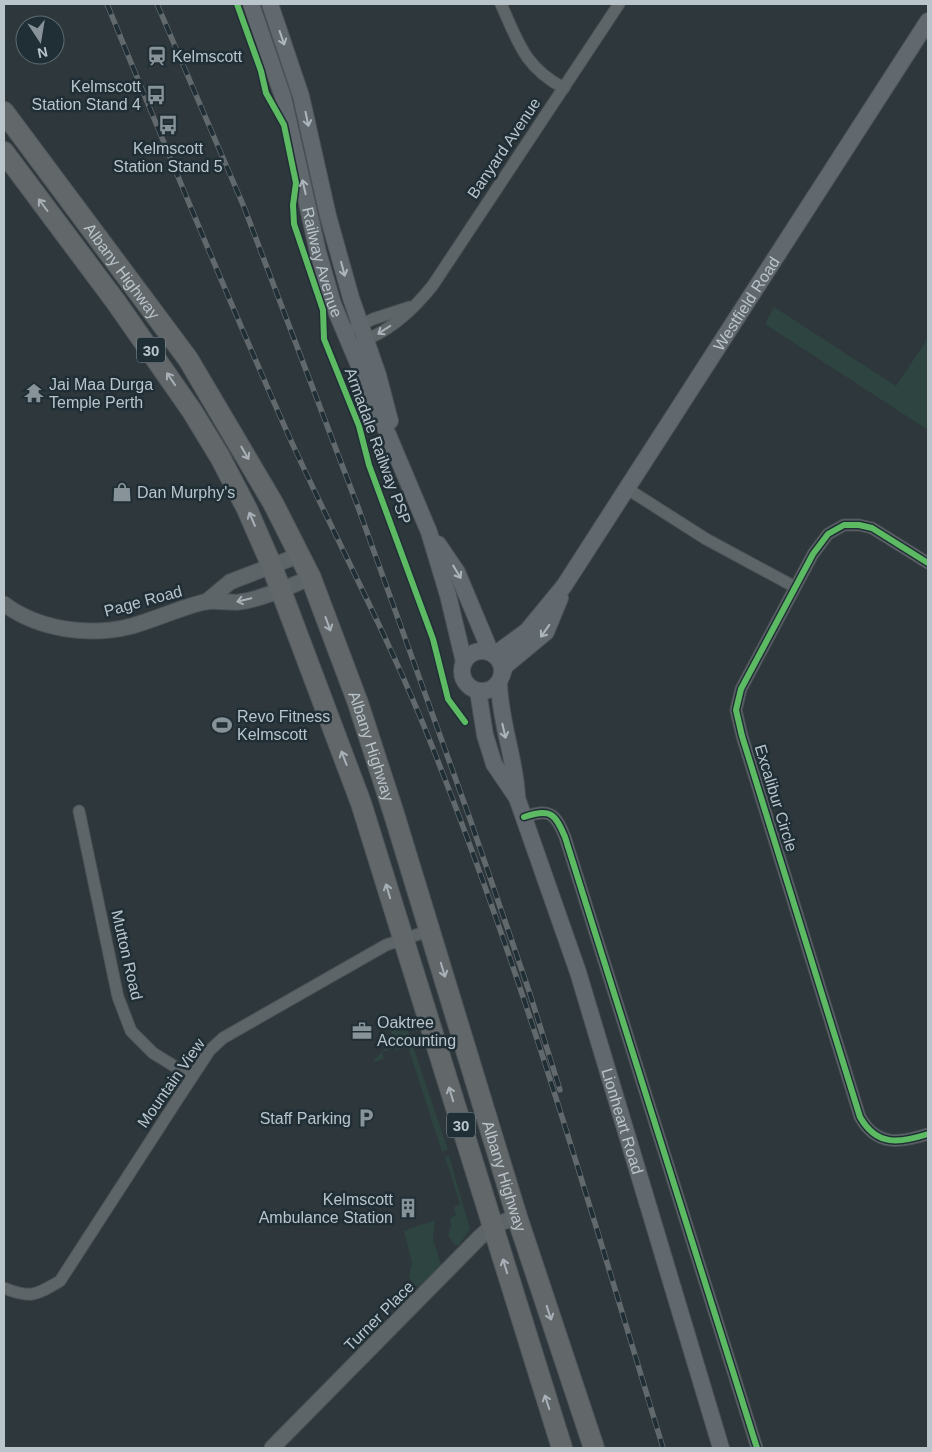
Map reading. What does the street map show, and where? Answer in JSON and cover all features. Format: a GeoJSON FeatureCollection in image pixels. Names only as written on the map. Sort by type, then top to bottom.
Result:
{"type":"FeatureCollection","features":[{"type":"Feature","properties":{"kind":"highway","name":"Albany Highway"},"geometry":{"type":"LineString","coordinates":[[4,112],[188,359],[274,503],[312,578],[358,704],[431,930],[517,1217],[594,1448]]}},
{"type":"Feature","properties":{"kind":"highway","name":"Albany Highway"},"geometry":{"type":"LineString","coordinates":[[4,152],[116,302],[192,411],[220,457],[247,509],[271,564],[361,803],[562,1448]]}},
{"type":"Feature","properties":{"kind":"highway"},"geometry":{"type":"LineString","coordinates":[[64,234],[85,219]]}},
{"type":"Feature","properties":{"kind":"main road","name":"Railway Avenue"},"geometry":{"type":"LineString","coordinates":[[251,4],[283,96],[318,252],[333,304],[356,336]]}},
{"type":"Feature","properties":{"kind":"main road","name":"Railway Avenue"},"geometry":{"type":"LineString","coordinates":[[270,4],[301,96],[356,336],[388,411],[398,454],[429,532],[448,595],[464,662]]}},
{"type":"Feature","properties":{"kind":"main road","name":"Westfield Road"},"geometry":{"type":"LineString","coordinates":[[492,654],[527,631],[564,586],[928,21]]}},
{"type":"Feature","properties":{"kind":"main road"},"geometry":{"type":"LineString","coordinates":[[318,170],[320,198],[328,242],[324,250],[318,252]]}},
{"type":"Feature","properties":{"kind":"main road","name":"Railway Avenue"},"geometry":{"type":"LineString","coordinates":[[429,532],[457,572],[492,654]]}},
{"type":"Feature","properties":{"kind":"main road","name":"Westfield Road"},"geometry":{"type":"LineString","coordinates":[[500,679],[506,666],[546,632],[564,586]]}},
{"type":"Feature","properties":{"kind":"main road"},"geometry":{"type":"LineString","coordinates":[[475,652],[492,654],[500,662],[500,679],[489,690],[478,691],[472,689],[464,680],[464,662],[475,652]]}},
{"type":"Feature","properties":{"kind":"main road","name":"Lionheart Road"},"geometry":{"type":"LineString","coordinates":[[500,679],[499,709],[516,774],[517,798]]}},
{"type":"Feature","properties":{"kind":"main road","name":"Lionheart Road"},"geometry":{"type":"LineString","coordinates":[[478,691],[486,735],[494,764],[517,798],[578,972],[721,1448]]}},
{"type":"Feature","properties":{"kind":"street"},"geometry":{"type":"LineString","coordinates":[[501,4],[518,44],[527,59],[541,74],[564,88]]}},
{"type":"Feature","properties":{"kind":"street","name":"Banyard Avenue"},"geometry":{"type":"LineString","coordinates":[[356,336],[390,326],[433,285],[619,4]]}},
{"type":"Feature","properties":{"kind":"street","name":"Banyard Avenue"},"geometry":{"type":"LineString","coordinates":[[356,336],[412,307]]}},
{"type":"Feature","properties":{"kind":"street"},"geometry":{"type":"LineString","coordinates":[[626,488],[706,539],[795,587]]}},
{"type":"Feature","properties":{"kind":"street","name":"Excalibur Circle"},"geometry":{"type":"LineString","coordinates":[[928,563],[872,528],[859,525],[844,526],[828,534],[821,542],[795,587],[742,688],[736,710],[738,722],[860,1117],[872,1133],[890,1141],[907,1141],[928,1134]]}},
{"type":"Feature","properties":{"kind":"street","name":"Page Road"},"geometry":{"type":"LineString","coordinates":[[206,602],[230,582],[271,564],[300,555]]}},
{"type":"Feature","properties":{"kind":"street","name":"Page Road"},"geometry":{"type":"LineString","coordinates":[[4,604],[33,620],[71,630],[93,630],[129,626],[206,602],[240,602],[312,578]]}},
{"type":"Feature","properties":{"kind":"street","name":"Mutton Road"},"geometry":{"type":"LineString","coordinates":[[79,810],[118,997],[131,1031],[153,1053],[192,1077]]}},
{"type":"Feature","properties":{"kind":"street"},"geometry":{"type":"LineString","coordinates":[[524,817],[540,811],[550,813],[558,819],[565,837],[757,1448]]}},
{"type":"Feature","properties":{"kind":"street","name":"Mountain View"},"geometry":{"type":"LineString","coordinates":[[4,1288],[28,1296],[37,1294],[60,1281],[210,1050],[223,1038],[386,944],[431,930]]}},
{"type":"Feature","properties":{"kind":"street","name":"Turner Place"},"geometry":{"type":"LineString","coordinates":[[273,1448],[492,1226],[517,1217]]}},
{"type":"Feature","properties":{"kind":"green space"},"geometry":{"type":"Polygon","coordinates":[[[774,307],[896,386],[928,338],[928,430],[765,324],[774,307]]]}},
{"type":"Feature","properties":{"kind":"green space"},"geometry":{"type":"Polygon","coordinates":[[[406,1025],[448,1150],[442,1152],[408,1047],[397,1050],[395,1047],[383,1052],[383,1059],[375,1062],[374,1060],[393,1041],[391,1031],[406,1025]]]}},
{"type":"Feature","properties":{"kind":"green space"},"geometry":{"type":"Polygon","coordinates":[[[449,1156],[470,1229],[459,1245],[455,1245],[448,1235],[451,1226],[450,1218],[456,1215],[454,1207],[460,1204],[445,1157],[449,1156]]]}},
{"type":"Feature","properties":{"kind":"green space"},"geometry":{"type":"Polygon","coordinates":[[[435,1220],[433,1239],[441,1265],[419,1287],[414,1286],[409,1276],[412,1263],[404,1231],[435,1220]]]}},
{"type":"Feature","properties":{"kind":"railway"},"geometry":{"type":"LineString","coordinates":[[107,4],[196,220],[288,434],[362,589],[416,706],[432,746],[497,919],[555,1095],[663,1448]]}},
{"type":"Feature","properties":{"kind":"railway"},"geometry":{"type":"LineString","coordinates":[[157,4],[244,207],[358,507],[470,819],[530,994],[560,1090]]}},
{"type":"Feature","properties":{"kind":"cycle path","name":"Armadale Railway PSP"},"geometry":{"type":"LineString","coordinates":[[237,4],[261,71],[266,93],[284,125],[296,183],[293,205],[294,224],[323,310],[324,339],[359,426],[369,465],[433,639],[448,699],[465,722]]}},
{"type":"Feature","properties":{"kind":"cycle path"},"geometry":{"type":"LineString","coordinates":[[928,563],[872,528],[859,525],[844,525],[828,534],[813,554],[741,689],[736,710],[742,736],[860,1117],[874,1134],[882,1138],[899,1140],[928,1134]]}},
{"type":"Feature","properties":{"kind":"cycle path"},"geometry":{"type":"LineString","coordinates":[[524,817],[546,813],[558,822],[565,837],[757,1448]]}},
{"type":"Feature","properties":{"kind":"place","name":"Kelmscott"},"geometry":{"type":"Point","coordinates":[157,56]}},
{"type":"Feature","properties":{"kind":"place","name":"Kelmscott Station Stand 4"},"geometry":{"type":"Point","coordinates":[156,95]}},
{"type":"Feature","properties":{"kind":"place","name":"Kelmscott Station Stand 5"},"geometry":{"type":"Point","coordinates":[168,125]}},
{"type":"Feature","properties":{"kind":"place","name":"Jai Maa Durga Temple Perth"},"geometry":{"type":"Point","coordinates":[34,393]}},
{"type":"Feature","properties":{"kind":"place","name":"Dan Murphy's"},"geometry":{"type":"Point","coordinates":[122,492]}},
{"type":"Feature","properties":{"kind":"place","name":"Revo Fitness Kelmscott"},"geometry":{"type":"Point","coordinates":[222,725]}},
{"type":"Feature","properties":{"kind":"place","name":"Oaktree Accounting"},"geometry":{"type":"Point","coordinates":[362,1031]}},
{"type":"Feature","properties":{"kind":"place","name":"Staff Parking"},"geometry":{"type":"Point","coordinates":[366,1118]}},
{"type":"Feature","properties":{"kind":"place","name":"Kelmscott Ambulance Station"},"geometry":{"type":"Point","coordinates":[408,1208]}}]}
